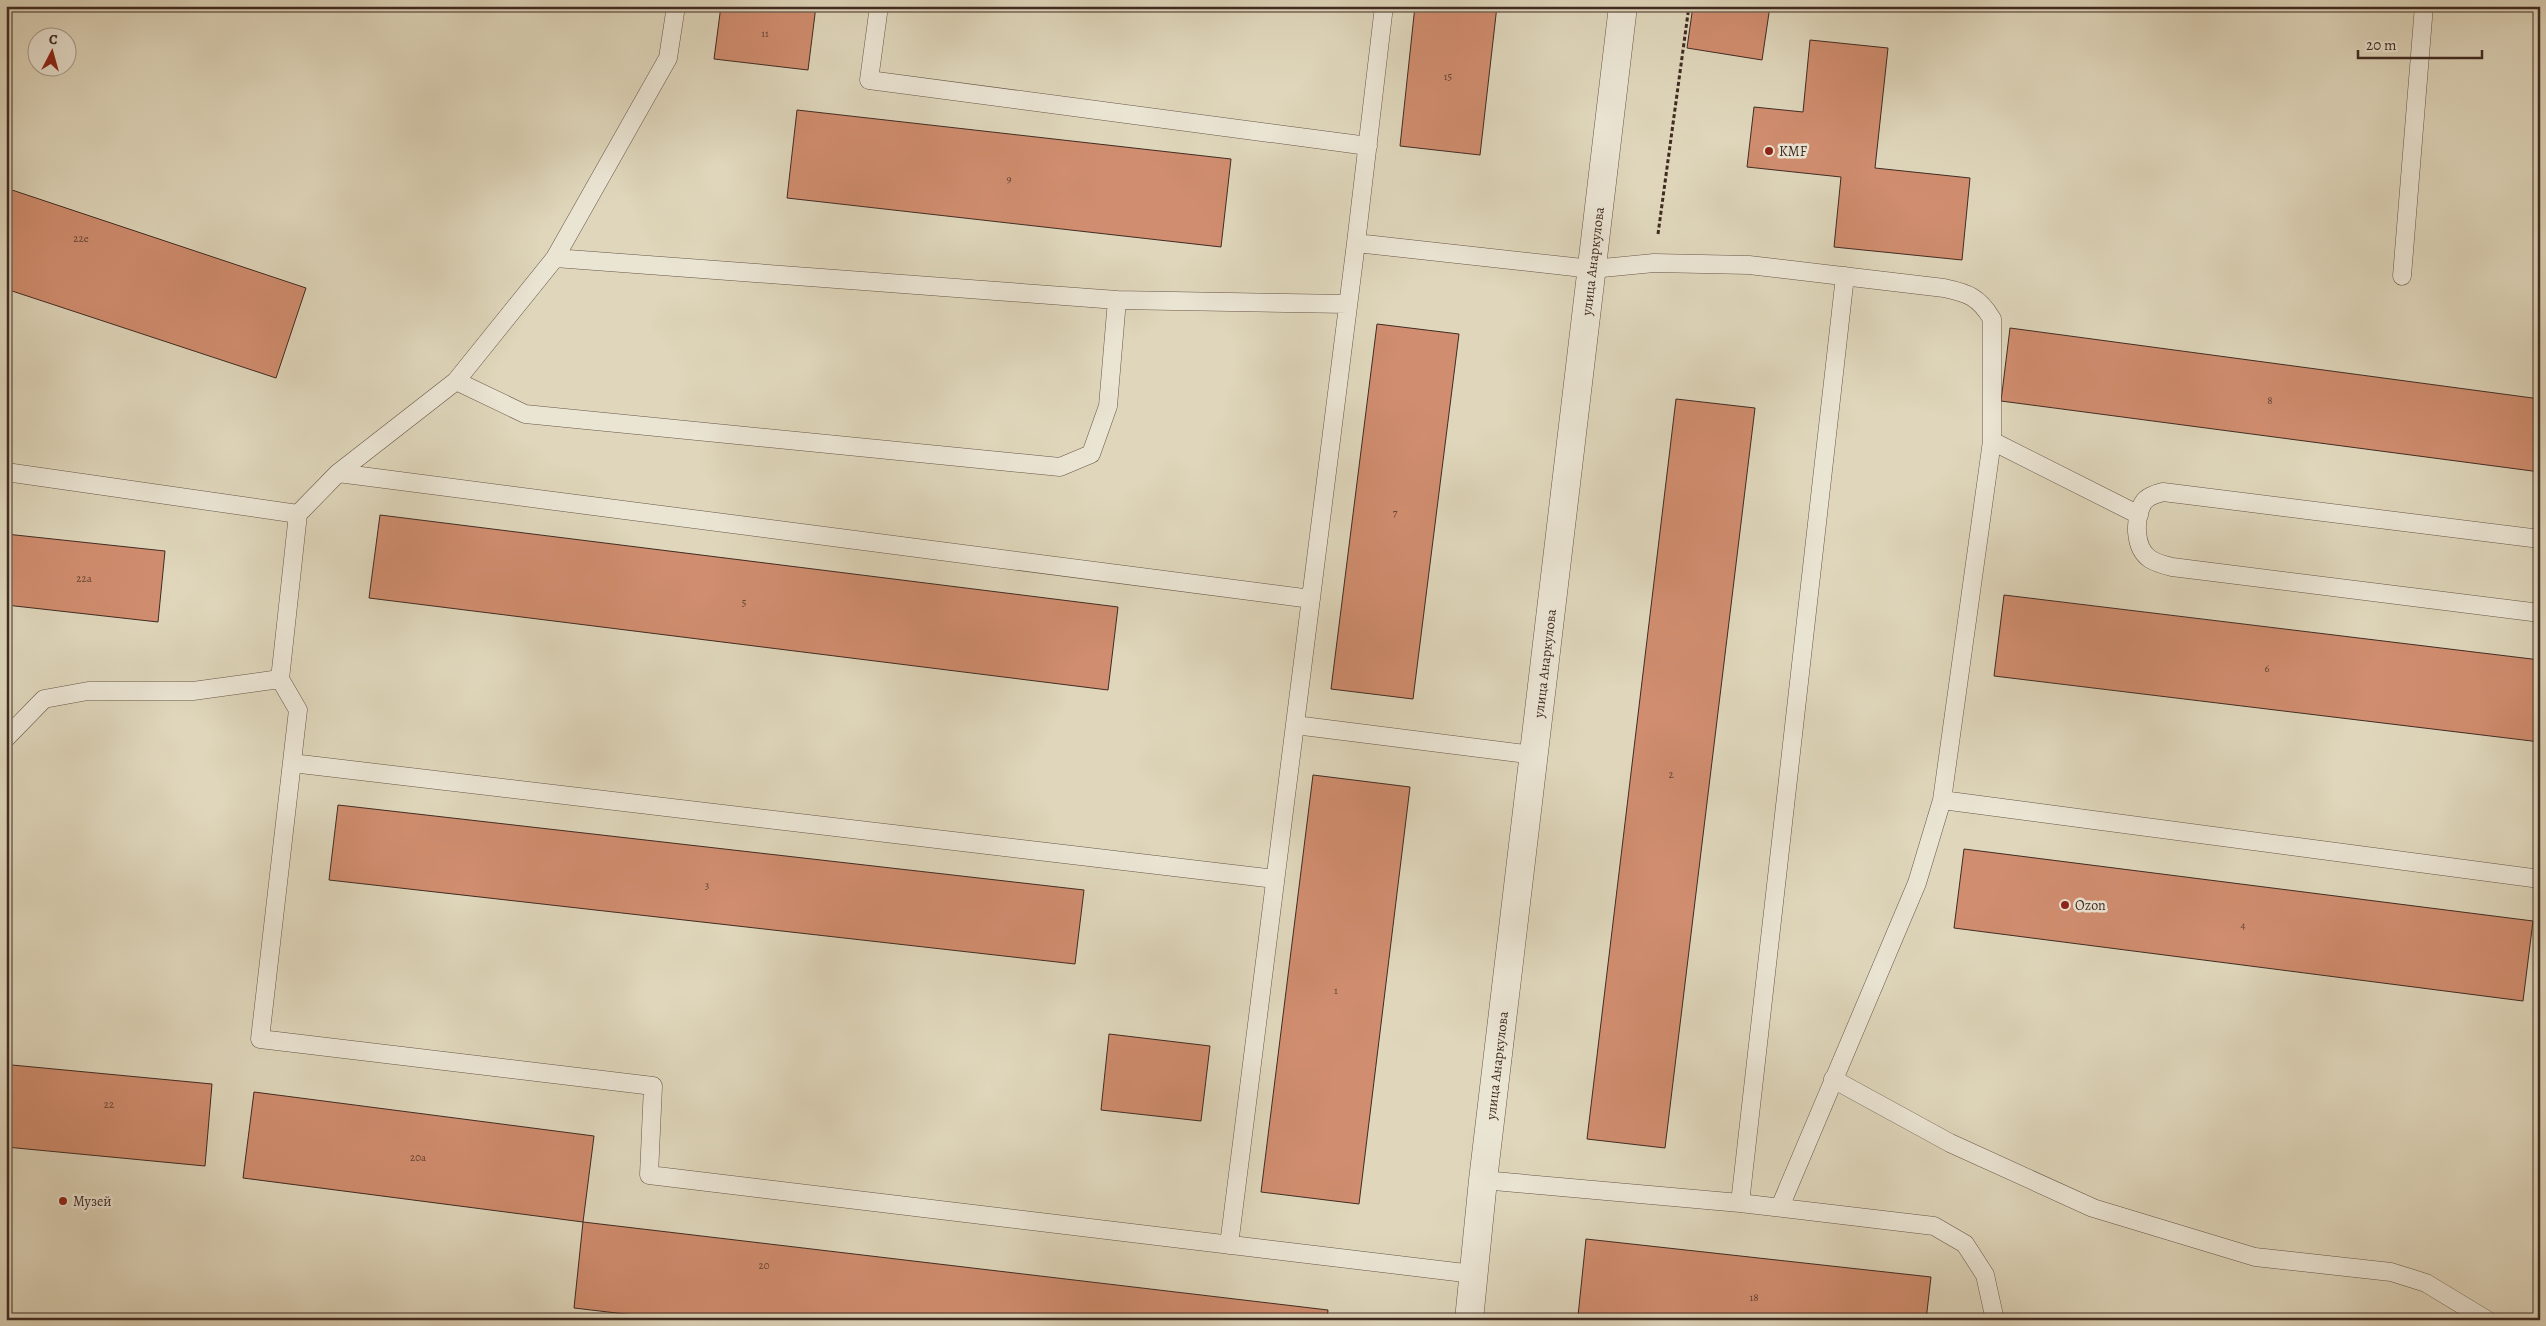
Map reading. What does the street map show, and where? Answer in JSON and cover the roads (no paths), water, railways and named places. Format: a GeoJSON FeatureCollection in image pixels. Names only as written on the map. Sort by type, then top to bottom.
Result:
{"type":"FeatureCollection","features":[{"type":"Feature","properties":{"kind":"street","name":"улица Анаркулова"},"geometry":{"type":"LineString","coordinates":[[1469,1320],[1483,1180],[1623,6]]}},
{"type":"Feature","properties":{"kind":"lane"},"geometry":{"type":"LineString","coordinates":[[676,6],[668,58],[555,258],[456,381],[338,473],[298,514],[280,679],[298,710],[260,1039],[653,1086],[649,1175],[1473,1274]]}},
{"type":"Feature","properties":{"kind":"lane"},"geometry":{"type":"LineString","coordinates":[[879,6],[869,80],[1368,146]]}},
{"type":"Feature","properties":{"kind":"lane"},"geometry":{"type":"LineString","coordinates":[[1229,1244],[1356,243],[1384,6]]}},
{"type":"Feature","properties":{"kind":"lane"},"geometry":{"type":"LineString","coordinates":[[2402,276],[2424,6]]}},
{"type":"Feature","properties":{"kind":"lane"},"geometry":{"type":"LineString","coordinates":[[1356,243],[1592,269],[1654,263],[1749,265],[1845,276],[1965,292],[1982,303],[1992,319],[1992,441],[1942,800],[1917,883],[1780,1207]]}},
{"type":"Feature","properties":{"kind":"lane"},"geometry":{"type":"LineString","coordinates":[[555,258],[1116,300],[1348,304]]}},
{"type":"Feature","properties":{"kind":"lane"},"geometry":{"type":"LineString","coordinates":[[1740,1203],[1845,276]]}},
{"type":"Feature","properties":{"kind":"lane"},"geometry":{"type":"LineString","coordinates":[[456,381],[525,414],[1060,467],[1092,454],[1108,406],[1116,300]]}},
{"type":"Feature","properties":{"kind":"lane"},"geometry":{"type":"LineString","coordinates":[[1992,441],[2139,515]]}},
{"type":"Feature","properties":{"kind":"lane"},"geometry":{"type":"LineString","coordinates":[[6,472],[298,514]]}},
{"type":"Feature","properties":{"kind":"lane"},"geometry":{"type":"LineString","coordinates":[[338,473],[1311,600]]}},
{"type":"Feature","properties":{"kind":"lane"},"geometry":{"type":"LineString","coordinates":[[2540,538],[2164,492],[2151,496],[2143,502],[2139,515],[2137,536],[2140,548],[2148,558],[2160,564],[2540,613]]}},
{"type":"Feature","properties":{"kind":"lane"},"geometry":{"type":"LineString","coordinates":[[6,738],[44,699],[88,691],[193,691],[280,679]]}},
{"type":"Feature","properties":{"kind":"lane"},"geometry":{"type":"LineString","coordinates":[[1295,725],[1534,755]]}},
{"type":"Feature","properties":{"kind":"lane"},"geometry":{"type":"LineString","coordinates":[[292,763],[1275,879]]}},
{"type":"Feature","properties":{"kind":"lane"},"geometry":{"type":"LineString","coordinates":[[1942,800],[2540,879]]}},
{"type":"Feature","properties":{"kind":"lane"},"geometry":{"type":"LineString","coordinates":[[1833,1079],[1950,1143],[2093,1208],[2255,1257],[2391,1272],[2426,1283],[2487,1320]]}},
{"type":"Feature","properties":{"kind":"lane"},"geometry":{"type":"LineString","coordinates":[[1483,1180],[1780,1207],[1934,1226],[1965,1244],[1985,1275],[1995,1320]]}},
{"type":"Feature","properties":{"kind":"place","name":"KMF"},"geometry":{"type":"Point","coordinates":[1769,151]}},
{"type":"Feature","properties":{"kind":"place","name":"Ozon"},"geometry":{"type":"Point","coordinates":[2065,905]}},
{"type":"Feature","properties":{"kind":"place","name":"Музей"},"geometry":{"type":"Point","coordinates":[63,1201]}}]}
